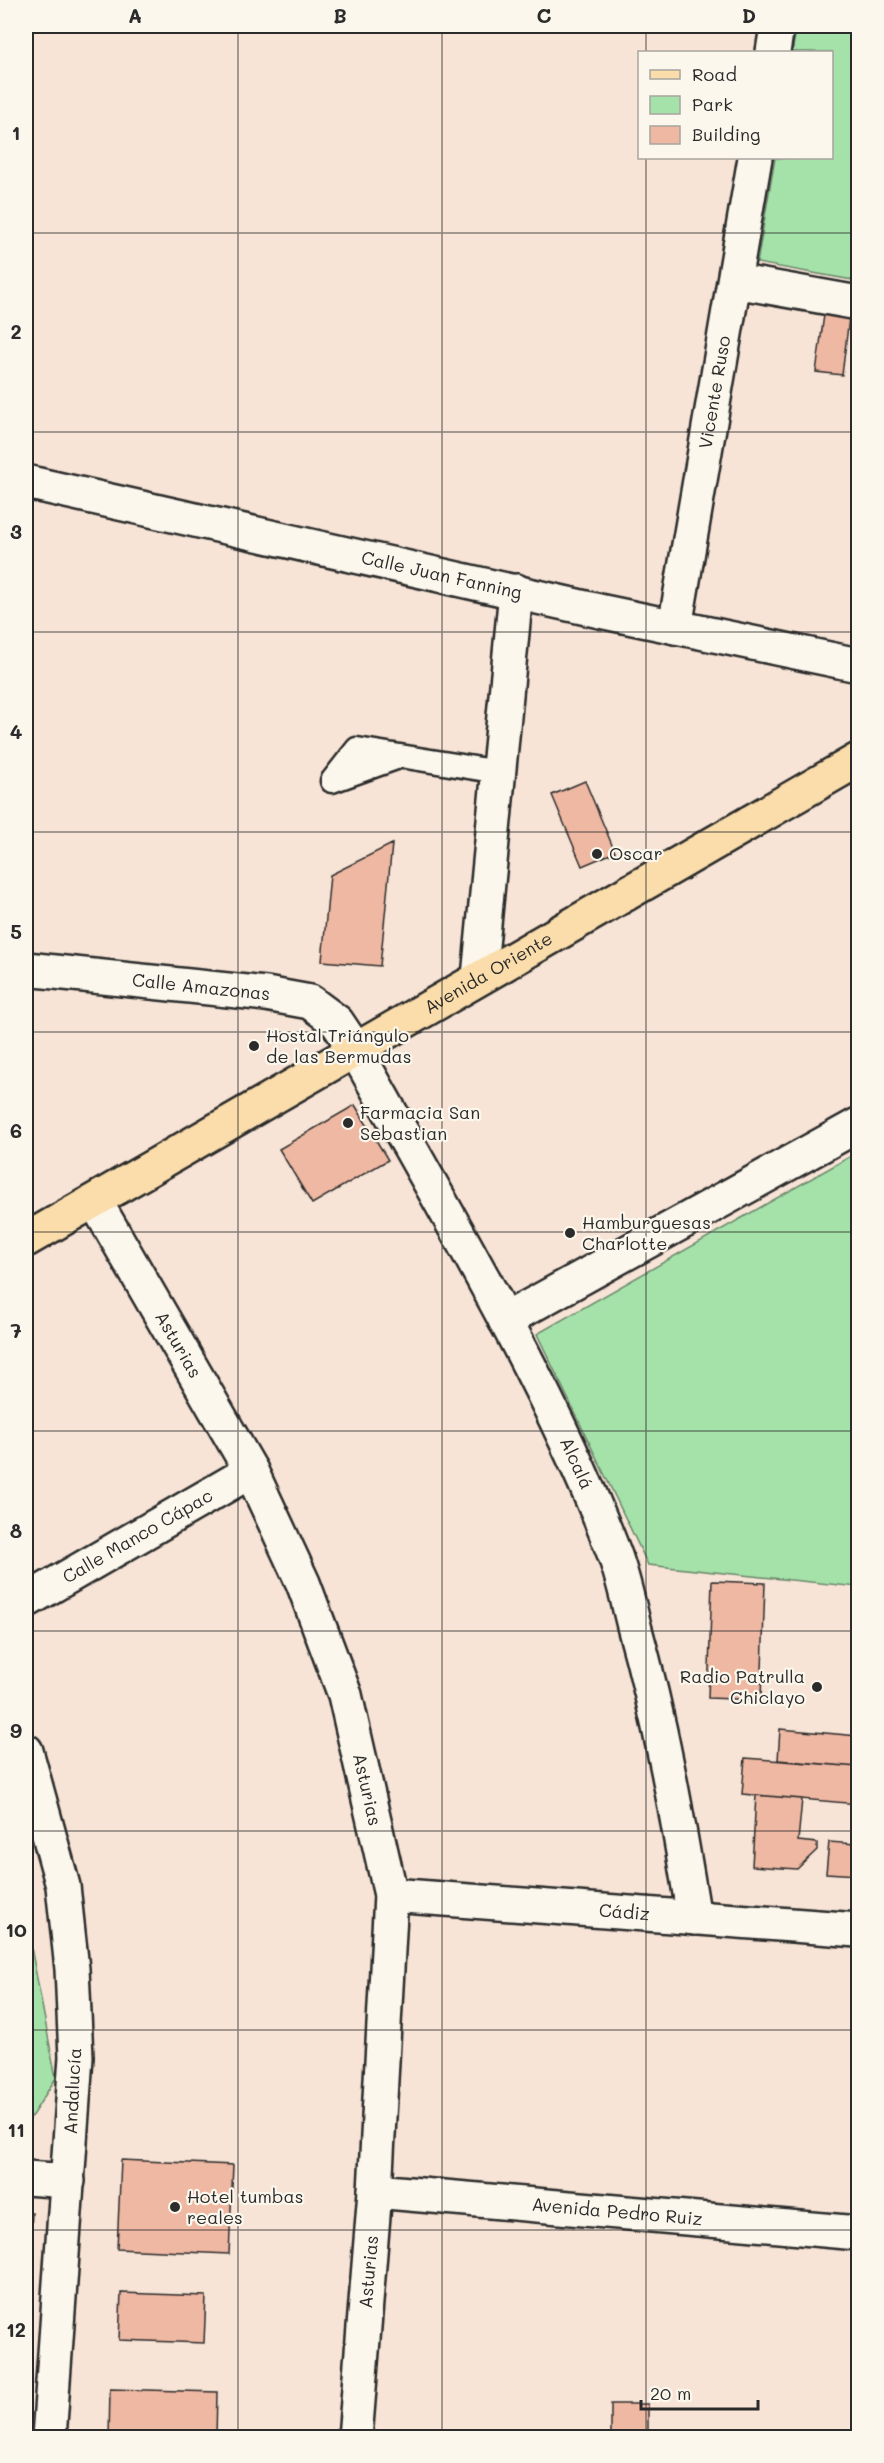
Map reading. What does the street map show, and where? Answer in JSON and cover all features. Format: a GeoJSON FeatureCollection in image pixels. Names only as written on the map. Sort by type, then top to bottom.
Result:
{"type":"FeatureCollection","features":[{"type":"Feature","properties":{"kind":"main road","name":"Avenida Oriente"},"geometry":{"type":"LineString","coordinates":[[26,1240],[858,760]]}},
{"type":"Feature","properties":{"kind":"street"},"geometry":{"type":"LineString","coordinates":[[773,51],[777,26]]}},
{"type":"Feature","properties":{"kind":"street","name":"Vicente Ruso"},"geometry":{"type":"LineString","coordinates":[[675,627],[755,159]]}},
{"type":"Feature","properties":{"kind":"street"},"geometry":{"type":"LineString","coordinates":[[735,281],[858,303]]}},
{"type":"Feature","properties":{"kind":"street","name":"Calle Juan Fanning"},"geometry":{"type":"LineString","coordinates":[[26,482],[675,627],[858,665]]}},
{"type":"Feature","properties":{"kind":"street"},"geometry":{"type":"LineString","coordinates":[[479,977],[516,591]]}},
{"type":"Feature","properties":{"kind":"street","name":"Calle Amazonas"},"geometry":{"type":"LineString","coordinates":[[26,969],[266,994],[310,1002],[337,1022],[355,1049]]}},
{"type":"Feature","properties":{"kind":"street","name":"Alcalá"},"geometry":{"type":"LineString","coordinates":[[355,1049],[505,1320],[559,1427],[614,1555],[648,1672],[671,1779],[694,1918]]}},
{"type":"Feature","properties":{"kind":"street"},"geometry":{"type":"LineString","coordinates":[[505,1320],[858,1125]]}},
{"type":"Feature","properties":{"kind":"street","name":"Asturias"},"geometry":{"type":"LineString","coordinates":[[95,1201],[250,1471],[303,1583],[345,1695],[391,1895],[375,2191],[355,2438]]}},
{"type":"Feature","properties":{"kind":"street","name":"Calle Manco Cápac"},"geometry":{"type":"LineString","coordinates":[[26,1600],[250,1471]]}},
{"type":"Feature","properties":{"kind":"street","name":"Andalucía"},"geometry":{"type":"LineString","coordinates":[[26,1750],[63,1886],[72,1969],[76,2057],[49,2438]]}},
{"type":"Feature","properties":{"kind":"street","name":"Cádiz"},"geometry":{"type":"LineString","coordinates":[[391,1895],[858,1930]]}},
{"type":"Feature","properties":{"kind":"street"},"geometry":{"type":"LineString","coordinates":[[26,2178],[68,2181]]}},
{"type":"Feature","properties":{"kind":"street","name":"Avenida Pedro Ruiz"},"geometry":{"type":"LineString","coordinates":[[375,2191],[858,2233]]}},
{"type":"Feature","properties":{"kind":"lane"},"geometry":{"type":"LineString","coordinates":[[401,757],[499,772]]}},
{"type":"Feature","properties":{"kind":"green space"},"geometry":{"type":"Polygon","coordinates":[[[797,26],[824,26],[858,31],[858,281],[757,263],[775,159],[833,159],[833,51],[792,51],[797,26]]]}},
{"type":"Feature","properties":{"kind":"green space"},"geometry":{"type":"Polygon","coordinates":[[[858,1152],[858,1587],[648,1565],[537,1334],[858,1152]]]}},
{"type":"Feature","properties":{"kind":"green space"},"geometry":{"type":"Polygon","coordinates":[[[26,1921],[56,2078],[26,2125],[26,1921]]]}},
{"type":"Feature","properties":{"kind":"building"},"geometry":{"type":"Polygon","coordinates":[[[824,315],[849,318],[842,375],[816,372],[824,315]]]}},
{"type":"Feature","properties":{"kind":"building"},"geometry":{"type":"Polygon","coordinates":[[[585,781],[615,852],[582,866],[552,795],[585,781]]]}},
{"type":"Feature","properties":{"kind":"building"},"geometry":{"type":"Polygon","coordinates":[[[392,844],[380,966],[322,961],[330,875],[392,844]]]}},
{"type":"Feature","properties":{"kind":"building"},"geometry":{"type":"Polygon","coordinates":[[[355,1105],[388,1160],[312,1204],[279,1149],[355,1105]]]}},
{"type":"Feature","properties":{"kind":"building"},"geometry":{"type":"Polygon","coordinates":[[[712,1581],[765,1583],[761,1700],[708,1698],[712,1581]]]}},
{"type":"Feature","properties":{"kind":"building"},"geometry":{"type":"Polygon","coordinates":[[[780,1729],[858,1736],[858,1767],[778,1760],[780,1729]]]}},
{"type":"Feature","properties":{"kind":"building"},"geometry":{"type":"Polygon","coordinates":[[[745,1758],[858,1767],[858,1804],[742,1794],[745,1758]]]}},
{"type":"Feature","properties":{"kind":"building"},"geometry":{"type":"Polygon","coordinates":[[[756,1795],[802,1799],[798,1841],[817,1843],[817,1850],[797,1869],[752,1866],[756,1795]]]}},
{"type":"Feature","properties":{"kind":"building"},"geometry":{"type":"Polygon","coordinates":[[[858,1820],[858,1875],[826,1873],[829,1842],[856,1844],[858,1820]]]}},
{"type":"Feature","properties":{"kind":"building","name":"Hotel tumbas reales"},"geometry":{"type":"Polygon","coordinates":[[[121,2160],[233,2165],[229,2254],[117,2249],[121,2160]]]}},
{"type":"Feature","properties":{"kind":"building"},"geometry":{"type":"Polygon","coordinates":[[[26,2213],[32,2213],[28,2280],[26,2280],[26,2213]]]}},
{"type":"Feature","properties":{"kind":"building"},"geometry":{"type":"Polygon","coordinates":[[[121,2293],[206,2296],[204,2343],[119,2340],[121,2293]]]}},
{"type":"Feature","properties":{"kind":"building"},"geometry":{"type":"Polygon","coordinates":[[[110,2389],[217,2392],[216,2438],[109,2438],[110,2389]]]}},
{"type":"Feature","properties":{"kind":"building"},"geometry":{"type":"Polygon","coordinates":[[[611,2404],[648,2404],[648,2438],[611,2438],[611,2404]]]}},
{"type":"Feature","properties":{"kind":"place","name":"Oscar"},"geometry":{"type":"Point","coordinates":[597,854]}},
{"type":"Feature","properties":{"kind":"place","name":"Hostal Triángulo de las Bermudas"},"geometry":{"type":"Point","coordinates":[254,1046]}},
{"type":"Feature","properties":{"kind":"place","name":"Farmacia San Sebastian"},"geometry":{"type":"Point","coordinates":[348,1123]}},
{"type":"Feature","properties":{"kind":"place","name":"Hamburguesas Charlotte"},"geometry":{"type":"Point","coordinates":[570,1233]}},
{"type":"Feature","properties":{"kind":"place","name":"Radio Patrulla Chiclayo"},"geometry":{"type":"Point","coordinates":[817,1687]}},
{"type":"Feature","properties":{"kind":"place","name":"Hotel tumbas reales"},"geometry":{"type":"Point","coordinates":[175,2207]}}]}
